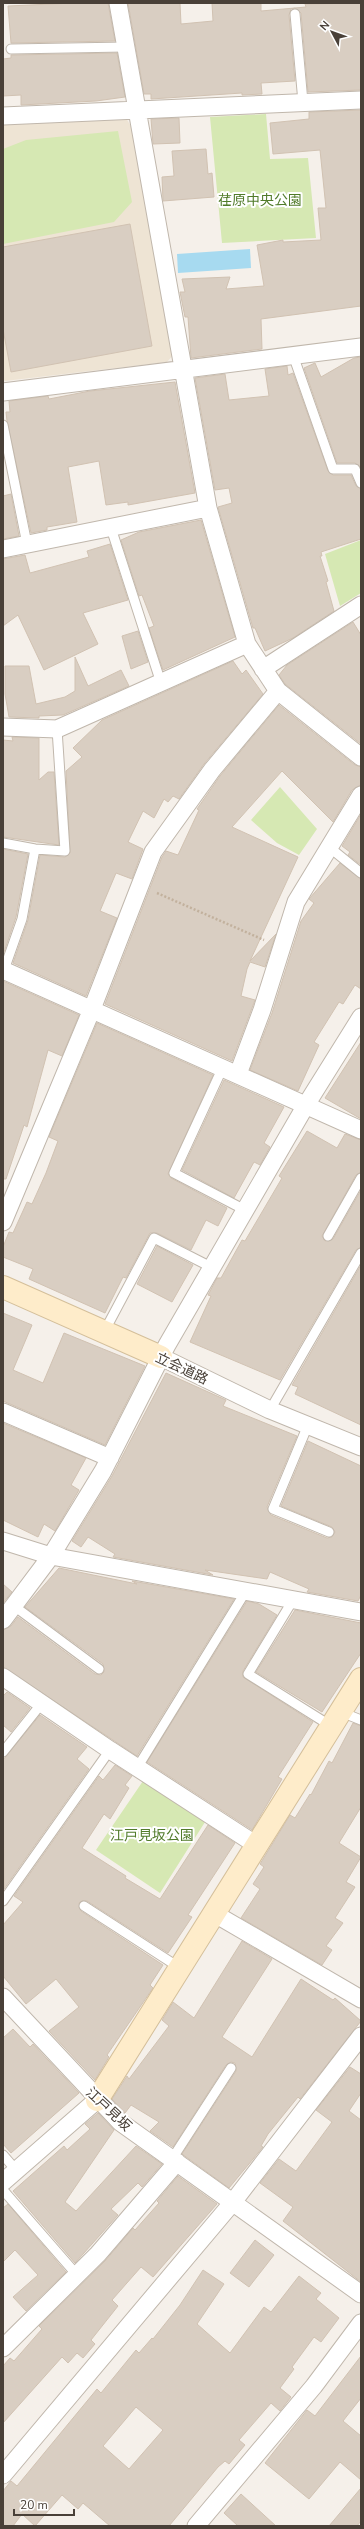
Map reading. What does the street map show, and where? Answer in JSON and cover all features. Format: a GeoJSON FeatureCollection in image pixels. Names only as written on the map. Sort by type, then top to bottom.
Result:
{"type":"FeatureCollection","features":[{"type":"Feature","properties":{"kind":"street"},"geometry":{"type":"LineString","coordinates":[[118,3],[208,508],[247,644],[278,690],[361,757]]}},
{"type":"Feature","properties":{"kind":"street"},"geometry":{"type":"LineString","coordinates":[[3,116],[361,100]]}},
{"type":"Feature","properties":{"kind":"street"},"geometry":{"type":"LineString","coordinates":[[3,392],[184,368],[361,347]]}},
{"type":"Feature","properties":{"kind":"street"},"geometry":{"type":"LineString","coordinates":[[3,549],[208,508]]}},
{"type":"Feature","properties":{"kind":"street"},"geometry":{"type":"LineString","coordinates":[[263,669],[361,605]]}},
{"type":"Feature","properties":{"kind":"street"},"geometry":{"type":"LineString","coordinates":[[3,727],[57,729],[247,644]]}},
{"type":"Feature","properties":{"kind":"street"},"geometry":{"type":"LineString","coordinates":[[3,1222],[92,1010],[153,852],[178,815],[278,690]]}},
{"type":"Feature","properties":{"kind":"street"},"geometry":{"type":"LineString","coordinates":[[230,1071],[262,1010],[296,902],[361,795]]}},
{"type":"Feature","properties":{"kind":"street"},"geometry":{"type":"LineString","coordinates":[[4,970],[361,1130]]}},
{"type":"Feature","properties":{"kind":"street"},"geometry":{"type":"LineString","coordinates":[[3,1620],[51,1556],[110,1458],[161,1357],[306,1105],[361,1017]]}},
{"type":"Feature","properties":{"kind":"street","name":"立会道路"},"geometry":{"type":"LineString","coordinates":[[3,1287],[103,1334],[161,1357],[270,1410],[361,1447]]}},
{"type":"Feature","properties":{"kind":"street"},"geometry":{"type":"LineString","coordinates":[[3,1412],[110,1458]]}},
{"type":"Feature","properties":{"kind":"street"},"geometry":{"type":"LineString","coordinates":[[3,1541],[51,1556],[361,1612]]}},
{"type":"Feature","properties":{"kind":"street"},"geometry":{"type":"LineString","coordinates":[[3,1677],[137,1768],[258,1846]]}},
{"type":"Feature","properties":{"kind":"street"},"geometry":{"type":"LineString","coordinates":[[3,2182],[97,2100],[216,1914],[361,1680]]}},
{"type":"Feature","properties":{"kind":"street"},"geometry":{"type":"LineString","coordinates":[[216,1914],[361,1999]]}},
{"type":"Feature","properties":{"kind":"street","name":"江戸見坂"},"geometry":{"type":"LineString","coordinates":[[3,1997],[97,2100],[120,2122],[361,2294]]}},
{"type":"Feature","properties":{"kind":"street"},"geometry":{"type":"LineString","coordinates":[[3,2475],[233,2202],[361,2036]]}},
{"type":"Feature","properties":{"kind":"street"},"geometry":{"type":"LineString","coordinates":[[3,2348],[76,2275],[175,2160]]}},
{"type":"Feature","properties":{"kind":"street"},"geometry":{"type":"LineString","coordinates":[[196,2526],[314,2386],[361,2323]]}},
{"type":"Feature","properties":{"kind":"lane"},"geometry":{"type":"LineString","coordinates":[[295,14],[303,102]]}},
{"type":"Feature","properties":{"kind":"lane"},"geometry":{"type":"LineString","coordinates":[[11,49],[125,47]]}},
{"type":"Feature","properties":{"kind":"lane"},"geometry":{"type":"LineString","coordinates":[[293,355],[333,470],[355,469],[361,483]]}},
{"type":"Feature","properties":{"kind":"lane"},"geometry":{"type":"LineString","coordinates":[[3,425],[27,544]]}},
{"type":"Feature","properties":{"kind":"lane"},"geometry":{"type":"LineString","coordinates":[[111,528],[161,683]]}},
{"type":"Feature","properties":{"kind":"lane"},"geometry":{"type":"LineString","coordinates":[[3,843],[35,849],[65,851],[57,729]]}},
{"type":"Feature","properties":{"kind":"lane"},"geometry":{"type":"LineString","coordinates":[[329,847],[361,873]]}},
{"type":"Feature","properties":{"kind":"lane"},"geometry":{"type":"LineString","coordinates":[[4,970],[22,919],[35,849]]}},
{"type":"Feature","properties":{"kind":"lane"},"geometry":{"type":"LineString","coordinates":[[230,1071],[174,1173],[245,1210]]}},
{"type":"Feature","properties":{"kind":"lane"},"geometry":{"type":"LineString","coordinates":[[328,1236],[361,1178]]}},
{"type":"Feature","properties":{"kind":"lane"},"geometry":{"type":"LineString","coordinates":[[103,1334],[154,1238],[213,1268]]}},
{"type":"Feature","properties":{"kind":"lane"},"geometry":{"type":"LineString","coordinates":[[270,1410],[361,1253]]}},
{"type":"Feature","properties":{"kind":"lane"},"geometry":{"type":"LineString","coordinates":[[308,1425],[273,1509],[329,1532]]}},
{"type":"Feature","properties":{"kind":"lane"},"geometry":{"type":"LineString","coordinates":[[137,1768],[246,1591]]}},
{"type":"Feature","properties":{"kind":"lane"},"geometry":{"type":"LineString","coordinates":[[292,1600],[248,1674],[337,1719],[361,1720]]}},
{"type":"Feature","properties":{"kind":"lane"},"geometry":{"type":"LineString","coordinates":[[14,1606],[99,1668]]}},
{"type":"Feature","properties":{"kind":"lane"},"geometry":{"type":"LineString","coordinates":[[3,1752],[42,1703]]}},
{"type":"Feature","properties":{"kind":"lane"},"geometry":{"type":"LineString","coordinates":[[3,1901],[110,1750]]}},
{"type":"Feature","properties":{"kind":"lane"},"geometry":{"type":"LineString","coordinates":[[84,1906],[181,1968]]}},
{"type":"Feature","properties":{"kind":"lane"},"geometry":{"type":"LineString","coordinates":[[175,2160],[231,2068]]}},
{"type":"Feature","properties":{"kind":"lane"},"geometry":{"type":"LineString","coordinates":[[3,2155],[16,2170]]}},
{"type":"Feature","properties":{"kind":"lane"},"geometry":{"type":"LineString","coordinates":[[3,2190],[76,2275]]}},
{"type":"Feature","properties":{"kind":"path"},"geometry":{"type":"LineString","coordinates":[[140,885],[281,948]]}},
{"type":"Feature","properties":{"kind":"shaded area"},"geometry":{"type":"Polygon","coordinates":[[[126,118],[132,128],[174,354],[167,362],[5,381],[3,379],[3,121],[126,118]]]}},
{"type":"Feature","properties":{"kind":"green space","name":"荏原中央公園"},"geometry":{"type":"Polygon","coordinates":[[[266,114],[270,159],[308,158],[316,238],[222,243],[210,117],[266,114]]]}},
{"type":"Feature","properties":{"kind":"green space"},"geometry":{"type":"Polygon","coordinates":[[[118,131],[132,202],[114,222],[3,244],[3,149],[26,140],[118,131]]]}},
{"type":"Feature","properties":{"kind":"green space"},"geometry":{"type":"Polygon","coordinates":[[[361,540],[361,593],[340,606],[325,554],[361,540]]]}},
{"type":"Feature","properties":{"kind":"green space"},"geometry":{"type":"Polygon","coordinates":[[[280,787],[317,829],[299,855],[277,843],[251,820],[280,787]]]}},
{"type":"Feature","properties":{"kind":"green space","name":"江戸見坂公園"},"geometry":{"type":"Polygon","coordinates":[[[143,1781],[205,1822],[160,1893],[96,1850],[143,1781]]]}},
{"type":"Feature","properties":{"kind":"water"},"geometry":{"type":"Polygon","coordinates":[[[250,249],[251,268],[178,273],[177,254],[250,249]]]}},
{"type":"Feature","properties":{"kind":"building"},"geometry":{"type":"Polygon","coordinates":[[[108,3],[115,41],[11,43],[8,6],[108,3]]]}},
{"type":"Feature","properties":{"kind":"building"},"geometry":{"type":"Polygon","coordinates":[[[128,3],[180,3],[181,24],[213,21],[212,3],[261,3],[261,11],[306,7],[305,4],[361,3],[361,90],[308,92],[301,13],[295,8],[291,9],[289,15],[295,81],[261,83],[262,94],[242,95],[242,93],[151,99],[151,94],[144,94],[128,3]]]}},
{"type":"Feature","properties":{"kind":"building"},"geometry":{"type":"Polygon","coordinates":[[[117,53],[125,97],[96,101],[21,105],[21,95],[3,96],[3,59],[11,58],[11,55],[117,53]]]}},
{"type":"Feature","properties":{"kind":"building"},"geometry":{"type":"Polygon","coordinates":[[[361,110],[361,306],[261,319],[262,349],[191,358],[188,317],[185,317],[180,292],[185,292],[182,279],[230,277],[226,289],[264,286],[257,245],[283,240],[283,242],[321,240],[318,208],[326,208],[320,150],[273,154],[270,123],[309,119],[309,112],[361,110]]]}},
{"type":"Feature","properties":{"kind":"building"},"geometry":{"type":"Polygon","coordinates":[[[179,118],[180,143],[153,144],[151,119],[179,118]]]}},
{"type":"Feature","properties":{"kind":"building"},"geometry":{"type":"Polygon","coordinates":[[[206,149],[208,174],[212,173],[214,197],[163,201],[162,177],[174,176],[172,151],[206,149]]]}},
{"type":"Feature","properties":{"kind":"building"},"geometry":{"type":"Polygon","coordinates":[[[130,224],[152,346],[11,372],[3,329],[3,247],[130,224]]]}},
{"type":"Feature","properties":{"kind":"building"},"geometry":{"type":"Polygon","coordinates":[[[361,357],[361,468],[355,463],[337,463],[304,368],[315,363],[321,377],[354,358],[361,357]]]}},
{"type":"Feature","properties":{"kind":"building"},"geometry":{"type":"Polygon","coordinates":[[[287,366],[288,375],[293,373],[328,471],[333,475],[351,475],[356,486],[361,489],[361,539],[321,552],[322,556],[320,556],[328,581],[326,582],[334,611],[293,638],[265,651],[255,628],[253,628],[218,507],[232,503],[229,488],[215,490],[195,378],[225,374],[229,400],[269,396],[265,369],[287,366]]]}},
{"type":"Feature","properties":{"kind":"building"},"geometry":{"type":"Polygon","coordinates":[[[175,382],[195,493],[128,505],[128,502],[106,505],[99,461],[68,467],[77,522],[47,527],[47,530],[31,533],[7,421],[6,412],[10,412],[9,401],[48,396],[49,399],[90,391],[175,382]]]}},
{"type":"Feature","properties":{"kind":"building"},"geometry":{"type":"Polygon","coordinates":[[[11,494],[19,536],[3,539],[3,496],[11,494]]]}},
{"type":"Feature","properties":{"kind":"building"},"geometry":{"type":"Polygon","coordinates":[[[201,520],[235,637],[163,670],[149,628],[154,626],[142,595],[139,596],[121,540],[139,532],[201,520]]]}},
{"type":"Feature","properties":{"kind":"building"},"geometry":{"type":"Polygon","coordinates":[[[110,544],[128,600],[83,613],[98,644],[44,670],[18,615],[3,626],[3,559],[25,555],[30,573],[89,557],[87,551],[110,544]]]}},
{"type":"Feature","properties":{"kind":"building"},"geometry":{"type":"Polygon","coordinates":[[[353,622],[361,635],[361,744],[285,684],[279,675],[287,665],[353,622]]]}},
{"type":"Feature","properties":{"kind":"building"},"geometry":{"type":"Polygon","coordinates":[[[138,631],[148,662],[131,669],[122,636],[138,631]]]}},
{"type":"Feature","properties":{"kind":"building"},"geometry":{"type":"Polygon","coordinates":[[[75,657],[88,686],[121,670],[129,686],[63,715],[39,716],[39,718],[9,717],[5,694],[5,666],[29,666],[36,704],[65,697],[75,691],[75,657]]]}},
{"type":"Feature","properties":{"kind":"building"},"geometry":{"type":"Polygon","coordinates":[[[233,661],[242,674],[246,670],[263,694],[204,764],[179,799],[173,796],[168,802],[164,799],[154,818],[143,811],[128,842],[143,849],[132,879],[116,873],[100,911],[117,918],[86,996],[13,963],[28,920],[40,855],[65,857],[70,853],[66,771],[82,757],[73,748],[102,720],[233,661]]]}},
{"type":"Feature","properties":{"kind":"building"},"geometry":{"type":"Polygon","coordinates":[[[279,705],[355,765],[361,767],[361,785],[352,790],[333,822],[282,771],[232,827],[298,857],[250,961],[276,934],[265,967],[250,962],[247,969],[241,996],[255,1000],[232,1061],[105,1004],[162,857],[166,851],[178,855],[199,810],[197,809],[220,776],[279,705]]]}},
{"type":"Feature","properties":{"kind":"building"},"geometry":{"type":"Polygon","coordinates":[[[12,737],[39,738],[39,780],[48,772],[54,772],[59,845],[3,837],[3,740],[13,741],[12,737]]]}},
{"type":"Feature","properties":{"kind":"building"},"geometry":{"type":"Polygon","coordinates":[[[361,814],[361,865],[348,855],[350,852],[342,846],[361,814]]]}},
{"type":"Feature","properties":{"kind":"building"},"geometry":{"type":"Polygon","coordinates":[[[3,849],[28,854],[16,917],[3,955],[3,849]]]}},
{"type":"Feature","properties":{"kind":"building"},"geometry":{"type":"Polygon","coordinates":[[[340,863],[361,879],[361,989],[355,985],[343,1004],[339,1002],[314,1042],[319,1045],[298,1091],[250,1070],[272,1013],[301,921],[314,903],[309,899],[340,863]]]}},
{"type":"Feature","properties":{"kind":"building"},"geometry":{"type":"Polygon","coordinates":[[[3,981],[79,1015],[62,1056],[48,1050],[27,1127],[24,1125],[6,1179],[3,1179],[3,981]]]}},
{"type":"Feature","properties":{"kind":"building"},"geometry":{"type":"Polygon","coordinates":[[[97,1023],[213,1075],[168,1174],[171,1178],[227,1208],[218,1226],[206,1220],[191,1250],[157,1233],[150,1233],[126,1278],[123,1277],[105,1313],[29,1279],[33,1269],[3,1257],[3,1247],[9,1232],[13,1233],[27,1202],[32,1204],[46,1173],[58,1141],[49,1137],[97,1023]]]}},
{"type":"Feature","properties":{"kind":"building"},"geometry":{"type":"Polygon","coordinates":[[[361,1042],[361,1119],[325,1098],[361,1042]]]}},
{"type":"Feature","properties":{"kind":"building"},"geometry":{"type":"Polygon","coordinates":[[[224,1080],[284,1107],[264,1143],[270,1147],[260,1165],[254,1162],[234,1198],[182,1170],[224,1080]]]}},
{"type":"Feature","properties":{"kind":"building"},"geometry":{"type":"Polygon","coordinates":[[[307,1131],[337,1148],[345,1134],[361,1140],[361,1172],[356,1175],[322,1236],[325,1241],[333,1239],[361,1190],[361,1247],[356,1250],[280,1380],[190,1342],[211,1296],[208,1295],[217,1278],[221,1278],[242,1240],[245,1241],[282,1178],[279,1176],[307,1131]]]}},
{"type":"Feature","properties":{"kind":"building"},"geometry":{"type":"Polygon","coordinates":[[[157,1246],[193,1265],[172,1302],[137,1284],[157,1246]]]}},
{"type":"Feature","properties":{"kind":"building"},"geometry":{"type":"Polygon","coordinates":[[[361,1265],[361,1425],[295,1394],[298,1387],[292,1385],[361,1265]]]}},
{"type":"Feature","properties":{"kind":"building"},"geometry":{"type":"Polygon","coordinates":[[[3,1313],[32,1325],[13,1370],[43,1383],[64,1333],[145,1366],[105,1445],[3,1401],[3,1313]]]}},
{"type":"Feature","properties":{"kind":"building"},"geometry":{"type":"Polygon","coordinates":[[[166,1373],[226,1400],[223,1406],[297,1436],[267,1507],[271,1515],[327,1538],[332,1537],[335,1532],[332,1527],[281,1506],[308,1441],[361,1466],[361,1595],[358,1601],[307,1592],[309,1589],[270,1572],[267,1579],[205,1570],[213,1575],[113,1557],[115,1554],[88,1537],[81,1547],[72,1541],[112,1476],[166,1373]]]}},
{"type":"Feature","properties":{"kind":"building"},"geometry":{"type":"Polygon","coordinates":[[[3,1423],[86,1458],[71,1485],[79,1490],[55,1531],[44,1524],[38,1537],[3,1520],[3,1423]]]}},
{"type":"Feature","properties":{"kind":"building"},"geometry":{"type":"Polygon","coordinates":[[[59,1568],[137,1584],[132,1581],[234,1599],[137,1756],[3,1667],[3,1630],[11,1626],[18,1617],[95,1674],[101,1675],[104,1672],[103,1664],[25,1607],[59,1568]]]}},
{"type":"Feature","properties":{"kind":"building"},"geometry":{"type":"Polygon","coordinates":[[[3,1584],[12,1592],[3,1603],[3,1584]]]}},
{"type":"Feature","properties":{"kind":"building"},"geometry":{"type":"Polygon","coordinates":[[[247,1601],[259,1604],[277,1615],[243,1671],[243,1677],[313,1722],[278,1777],[282,1779],[252,1830],[147,1762],[247,1601]]]}},
{"type":"Feature","properties":{"kind":"building"},"geometry":{"type":"Polygon","coordinates":[[[295,1610],[361,1623],[361,1653],[322,1712],[256,1672],[295,1610]]]}},
{"type":"Feature","properties":{"kind":"building"},"geometry":{"type":"Polygon","coordinates":[[[7,1692],[30,1708],[11,1732],[3,1725],[3,1696],[7,1692]]]}},
{"type":"Feature","properties":{"kind":"building"},"geometry":{"type":"Polygon","coordinates":[[[40,1715],[87,1747],[77,1759],[89,1769],[4,1889],[3,1760],[40,1715]]]}},
{"type":"Feature","properties":{"kind":"building"},"geometry":{"type":"Polygon","coordinates":[[[353,1723],[361,1726],[361,1807],[339,1843],[361,1857],[346,1882],[355,1887],[335,1918],[343,1923],[326,1946],[332,1950],[322,1965],[241,1918],[260,1889],[253,1884],[264,1867],[260,1864],[290,1815],[295,1818],[310,1794],[311,1795],[329,1761],[332,1763],[353,1723]]]}},
{"type":"Feature","properties":{"kind":"building"},"geometry":{"type":"Polygon","coordinates":[[[115,1765],[132,1776],[125,1785],[129,1788],[110,1819],[104,1814],[82,1848],[126,1876],[125,1878],[160,1899],[208,1825],[235,1843],[188,1915],[192,1917],[168,1953],[87,1901],[82,1901],[79,1903],[81,1911],[163,1965],[150,1985],[153,1988],[107,2055],[109,2057],[95,2080],[49,2031],[79,2007],[56,1979],[26,2004],[3,1976],[3,1925],[23,1902],[14,1896],[99,1776],[103,1780],[115,1765]]]}},
{"type":"Feature","properties":{"kind":"building"},"geometry":{"type":"Polygon","coordinates":[[[242,1941],[272,1959],[222,2037],[252,2057],[301,1979],[333,2000],[335,1998],[361,2021],[300,2099],[298,2097],[268,2134],[261,2146],[263,2147],[229,2188],[182,2154],[236,2071],[235,2063],[231,2062],[226,2065],[173,2147],[150,2131],[159,2122],[131,2105],[125,2113],[112,2099],[127,2076],[129,2079],[169,2026],[162,2020],[173,2002],[194,2018],[242,1941]]]}},
{"type":"Feature","properties":{"kind":"building"},"geometry":{"type":"Polygon","coordinates":[[[13,2029],[30,2047],[33,2044],[79,2093],[11,2153],[3,2144],[3,2038],[13,2029]]]}},
{"type":"Feature","properties":{"kind":"building"},"geometry":{"type":"Polygon","coordinates":[[[350,2067],[361,2074],[361,2093],[349,2111],[361,2120],[361,2282],[283,2221],[293,2207],[260,2183],[279,2159],[296,2171],[332,2122],[316,2110],[350,2067]]]}},
{"type":"Feature","properties":{"kind":"building"},"geometry":{"type":"Polygon","coordinates":[[[98,2113],[114,2130],[65,2202],[76,2211],[136,2146],[162,2164],[142,2187],[138,2183],[111,2209],[118,2215],[75,2263],[13,2191],[64,2146],[67,2150],[90,2129],[85,2124],[98,2113]]]}},
{"type":"Feature","properties":{"kind":"building"},"geometry":{"type":"Polygon","coordinates":[[[178,2176],[217,2204],[153,2277],[141,2267],[112,2300],[118,2306],[91,2340],[95,2344],[83,2358],[77,2353],[68,2363],[62,2357],[3,2423],[3,2366],[10,2358],[14,2361],[42,2329],[39,2326],[105,2261],[133,2228],[135,2230],[159,2203],[157,2201],[178,2176]]]}},
{"type":"Feature","properties":{"kind":"building"},"geometry":{"type":"Polygon","coordinates":[[[8,2204],[66,2272],[26,2311],[13,2297],[38,2275],[15,2250],[3,2262],[3,2208],[8,2204]]]}},
{"type":"Feature","properties":{"kind":"building"},"geometry":{"type":"Polygon","coordinates":[[[255,2240],[274,2255],[249,2287],[230,2273],[255,2240]]]}},
{"type":"Feature","properties":{"kind":"building"},"geometry":{"type":"Polygon","coordinates":[[[203,2270],[224,2284],[197,2324],[230,2353],[264,2307],[271,2312],[299,2276],[321,2293],[316,2299],[339,2318],[321,2342],[314,2337],[292,2367],[294,2369],[280,2388],[291,2397],[280,2411],[271,2403],[239,2440],[245,2445],[229,2464],[225,2461],[218,2467],[169,2526],[110,2526],[83,2503],[78,2509],[62,2495],[35,2526],[22,2514],[13,2526],[3,2526],[3,2491],[11,2481],[17,2486],[97,2389],[101,2393],[136,2350],[139,2353],[152,2338],[153,2339],[180,2305],[203,2270]],[[136,2407],[103,2446],[129,2469],[163,2430],[136,2407]]]}},
{"type":"Feature","properties":{"kind":"building"},"geometry":{"type":"Polygon","coordinates":[[[361,2356],[361,2398],[343,2421],[361,2436],[361,2480],[340,2462],[309,2499],[265,2463],[307,2410],[315,2416],[361,2356]]]}},
{"type":"Feature","properties":{"kind":"building"},"geometry":{"type":"Polygon","coordinates":[[[361,2488],[361,2521],[357,2526],[329,2526],[361,2488]]]}},
{"type":"Feature","properties":{"kind":"building"},"geometry":{"type":"Polygon","coordinates":[[[241,2494],[276,2526],[238,2526],[224,2513],[241,2494]]]}}]}
